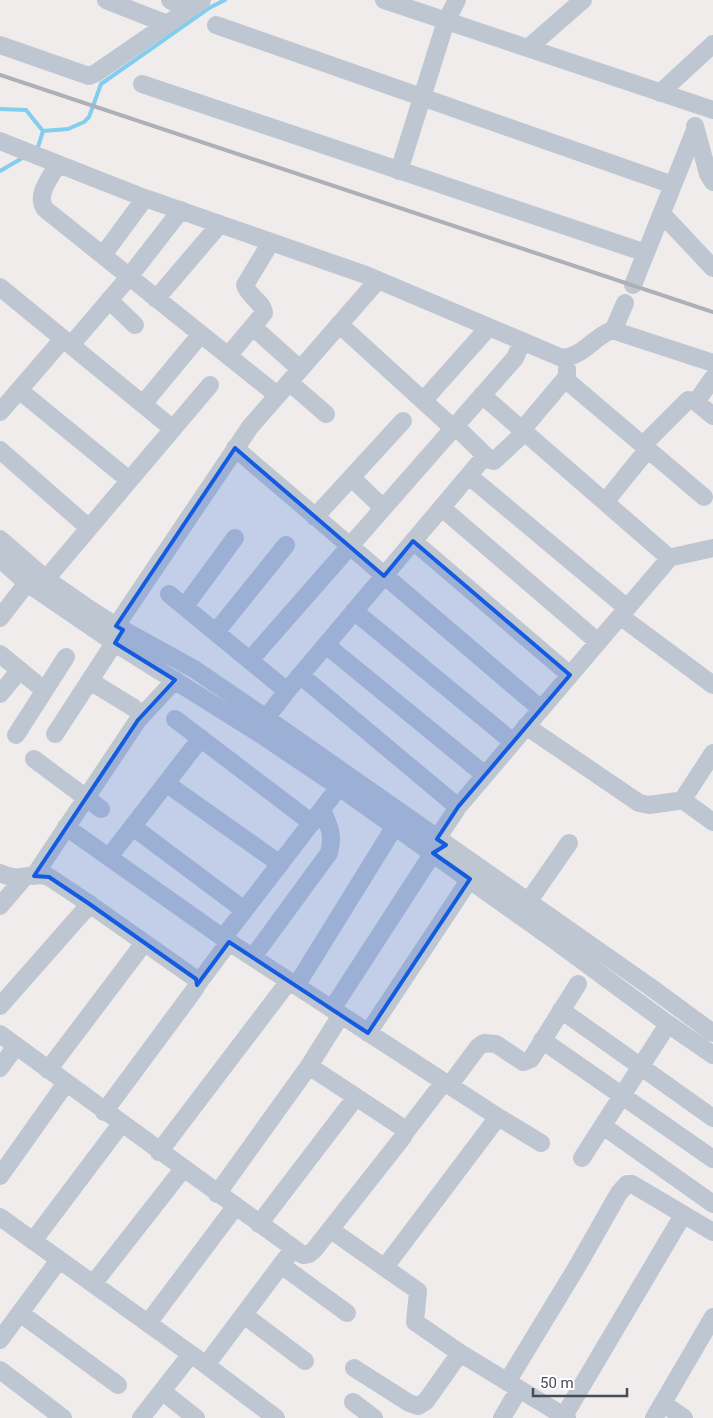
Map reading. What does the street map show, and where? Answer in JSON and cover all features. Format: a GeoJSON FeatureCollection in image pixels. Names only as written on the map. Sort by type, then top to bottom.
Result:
{"type":"FeatureCollection","features":[{"type":"Feature","properties":{"kind":"street"},"geometry":{"type":"LineString","coordinates":[[106,0],[167,24]]}},
{"type":"Feature","properties":{"kind":"street"},"geometry":{"type":"LineString","coordinates":[[170,0],[195,5]]}},
{"type":"Feature","properties":{"kind":"street"},"geometry":{"type":"LineString","coordinates":[[384,0],[706,108],[695,130],[633,284]]}},
{"type":"Feature","properties":{"kind":"street"},"geometry":{"type":"LineString","coordinates":[[399,171],[446,21],[457,0]]}},
{"type":"Feature","properties":{"kind":"street"},"geometry":{"type":"LineString","coordinates":[[528,48],[583,0]]}},
{"type":"Feature","properties":{"kind":"street"},"geometry":{"type":"LineString","coordinates":[[0,45],[89,76],[195,5]]}},
{"type":"Feature","properties":{"kind":"street"},"geometry":{"type":"LineString","coordinates":[[216,25],[673,185]]}},
{"type":"Feature","properties":{"kind":"street"},"geometry":{"type":"LineString","coordinates":[[660,93],[713,44]]}},
{"type":"Feature","properties":{"kind":"street"},"geometry":{"type":"LineString","coordinates":[[142,84],[646,253]]}},
{"type":"Feature","properties":{"kind":"street"},"geometry":{"type":"LineString","coordinates":[[695,130],[708,174],[713,182]]}},
{"type":"Feature","properties":{"kind":"street"},"geometry":{"type":"LineString","coordinates":[[0,141],[146,198],[378,280],[557,356],[566,358],[577,355],[605,333],[613,331],[713,363]]}},
{"type":"Feature","properties":{"kind":"street"},"geometry":{"type":"LineString","coordinates":[[58,164],[41,195],[41,204],[45,209],[277,396]]}},
{"type":"Feature","properties":{"kind":"street"},"geometry":{"type":"LineString","coordinates":[[103,255],[146,198]]}},
{"type":"Feature","properties":{"kind":"street"},"geometry":{"type":"LineString","coordinates":[[129,480],[7,398],[109,300],[181,210]]}},
{"type":"Feature","properties":{"kind":"street"},"geometry":{"type":"LineString","coordinates":[[662,214],[713,268]]}},
{"type":"Feature","properties":{"kind":"street"},"geometry":{"type":"LineString","coordinates":[[156,298],[220,224]]}},
{"type":"Feature","properties":{"kind":"street"},"geometry":{"type":"LineString","coordinates":[[228,356],[263,316],[264,311],[246,290],[245,285],[271,242]]}},
{"type":"Feature","properties":{"kind":"street"},"geometry":{"type":"LineString","coordinates":[[54,734],[90,681],[118,633],[252,424],[378,280]]}},
{"type":"Feature","properties":{"kind":"street"},"geometry":{"type":"LineString","coordinates":[[0,287],[173,429]]}},
{"type":"Feature","properties":{"kind":"street"},"geometry":{"type":"LineString","coordinates":[[109,300],[135,325]]}},
{"type":"Feature","properties":{"kind":"street"},"geometry":{"type":"LineString","coordinates":[[613,331],[626,303]]}},
{"type":"Feature","properties":{"kind":"street"},"geometry":{"type":"LineString","coordinates":[[339,324],[492,461],[496,460],[524,431],[565,379],[567,374],[566,358]]}},
{"type":"Feature","properties":{"kind":"street"},"geometry":{"type":"LineString","coordinates":[[253,327],[326,414]]}},
{"type":"Feature","properties":{"kind":"street"},"geometry":{"type":"LineString","coordinates":[[423,401],[489,327]]}},
{"type":"Feature","properties":{"kind":"street"},"geometry":{"type":"LineString","coordinates":[[143,404],[201,334]]}},
{"type":"Feature","properties":{"kind":"street"},"geometry":{"type":"LineString","coordinates":[[250,660],[515,358],[522,342]]}},
{"type":"Feature","properties":{"kind":"street"},"geometry":{"type":"LineString","coordinates":[[696,402],[713,378]]}},
{"type":"Feature","properties":{"kind":"street"},"geometry":{"type":"LineString","coordinates":[[565,379],[704,497]]}},
{"type":"Feature","properties":{"kind":"street"},"geometry":{"type":"LineString","coordinates":[[46,579],[210,385]]}},
{"type":"Feature","properties":{"kind":"street"},"geometry":{"type":"LineString","coordinates":[[482,395],[668,558]]}},
{"type":"Feature","properties":{"kind":"street"},"geometry":{"type":"LineString","coordinates":[[605,502],[646,447],[685,401],[692,400],[696,402],[713,416]]}},
{"type":"Feature","properties":{"kind":"street"},"geometry":{"type":"LineString","coordinates":[[315,517],[403,422]]}},
{"type":"Feature","properties":{"kind":"street"},"geometry":{"type":"LineString","coordinates":[[235,448],[542,709]]}},
{"type":"Feature","properties":{"kind":"street"},"geometry":{"type":"LineString","coordinates":[[0,450],[89,528]]}},
{"type":"Feature","properties":{"kind":"street"},"geometry":{"type":"LineString","coordinates":[[266,718],[485,456]]}},
{"type":"Feature","properties":{"kind":"street"},"geometry":{"type":"LineString","coordinates":[[469,476],[624,612],[713,685]]}},
{"type":"Feature","properties":{"kind":"street"},"geometry":{"type":"LineString","coordinates":[[352,478],[383,508]]}},
{"type":"Feature","properties":{"kind":"street"},"geometry":{"type":"LineString","coordinates":[[442,508],[598,642]]}},
{"type":"Feature","properties":{"kind":"street"},"geometry":{"type":"LineString","coordinates":[[185,606],[235,538]]}},
{"type":"Feature","properties":{"kind":"street"},"geometry":{"type":"LineString","coordinates":[[0,539],[46,579],[118,633],[175,680],[339,787],[395,826],[439,846],[470,880],[713,1055]]}},
{"type":"Feature","properties":{"kind":"street"},"geometry":{"type":"LineString","coordinates":[[413,542],[570,675]]}},
{"type":"Feature","properties":{"kind":"street"},"geometry":{"type":"LineString","coordinates":[[216,632],[286,545]]}},
{"type":"Feature","properties":{"kind":"street"},"geometry":{"type":"LineString","coordinates":[[668,558],[713,548]]}},
{"type":"Feature","properties":{"kind":"street"},"geometry":{"type":"LineString","coordinates":[[217,1194],[309,1066],[337,1012],[439,846],[458,807],[666,564],[668,558]]}},
{"type":"Feature","properties":{"kind":"street"},"geometry":{"type":"LineString","coordinates":[[0,559],[27,583],[118,633],[194,669],[266,718],[439,846],[528,902],[713,1033]]}},
{"type":"Feature","properties":{"kind":"street"},"geometry":{"type":"LineString","coordinates":[[0,618],[27,583]]}},
{"type":"Feature","properties":{"kind":"street"},"geometry":{"type":"LineString","coordinates":[[169,594],[287,691]]}},
{"type":"Feature","properties":{"kind":"street"},"geometry":{"type":"LineString","coordinates":[[354,611],[513,742]]}},
{"type":"Feature","properties":{"kind":"street"},"geometry":{"type":"LineString","coordinates":[[326,645],[485,775]]}},
{"type":"Feature","properties":{"kind":"street"},"geometry":{"type":"LineString","coordinates":[[0,654],[44,690]]}},
{"type":"Feature","properties":{"kind":"street"},"geometry":{"type":"LineString","coordinates":[[16,735],[66,657]]}},
{"type":"Feature","properties":{"kind":"street"},"geometry":{"type":"LineString","coordinates":[[0,694],[20,670]]}},
{"type":"Feature","properties":{"kind":"street"},"geometry":{"type":"LineString","coordinates":[[300,675],[458,807]]}},
{"type":"Feature","properties":{"kind":"street"},"geometry":{"type":"LineString","coordinates":[[0,906],[29,877],[66,827],[138,720],[175,680]]}},
{"type":"Feature","properties":{"kind":"street"},"geometry":{"type":"LineString","coordinates":[[90,681],[134,708]]}},
{"type":"Feature","properties":{"kind":"street"},"geometry":{"type":"LineString","coordinates":[[175,719],[317,816],[331,831],[332,841],[329,853],[253,957]]}},
{"type":"Feature","properties":{"kind":"street"},"geometry":{"type":"LineString","coordinates":[[526,726],[639,803],[649,805],[685,800]]}},
{"type":"Feature","properties":{"kind":"street"},"geometry":{"type":"LineString","coordinates":[[109,857],[201,738]]}},
{"type":"Feature","properties":{"kind":"street"},"geometry":{"type":"LineString","coordinates":[[713,753],[686,793],[685,800],[713,822]]}},
{"type":"Feature","properties":{"kind":"street"},"geometry":{"type":"LineString","coordinates":[[34,759],[101,809]]}},
{"type":"Feature","properties":{"kind":"street"},"geometry":{"type":"LineString","coordinates":[[167,784],[280,864]]}},
{"type":"Feature","properties":{"kind":"street"},"geometry":{"type":"LineString","coordinates":[[104,1112],[198,984],[244,910],[339,787]]}},
{"type":"Feature","properties":{"kind":"street"},"geometry":{"type":"LineString","coordinates":[[159,1152],[292,983],[395,826]]}},
{"type":"Feature","properties":{"kind":"street"},"geometry":{"type":"LineString","coordinates":[[66,827],[226,940],[498,1118],[541,1143]]}},
{"type":"Feature","properties":{"kind":"street"},"geometry":{"type":"LineString","coordinates":[[133,827],[244,910]]}},
{"type":"Feature","properties":{"kind":"street"},"geometry":{"type":"LineString","coordinates":[[528,902],[569,843]]}},
{"type":"Feature","properties":{"kind":"street"},"geometry":{"type":"LineString","coordinates":[[0,873],[17,879],[42,875],[49,877],[196,979],[198,984]]}},
{"type":"Feature","properties":{"kind":"street"},"geometry":{"type":"LineString","coordinates":[[368,1033],[470,880]]}},
{"type":"Feature","properties":{"kind":"street"},"geometry":{"type":"LineString","coordinates":[[0,1006],[90,904]]}},
{"type":"Feature","properties":{"kind":"street"},"geometry":{"type":"LineString","coordinates":[[48,1070],[144,942]]}},
{"type":"Feature","properties":{"kind":"street"},"geometry":{"type":"LineString","coordinates":[[0,1034],[104,1112],[303,1255],[309,1254],[314,1250],[331,1230],[404,1134],[478,1047],[484,1043],[496,1044],[523,1062],[528,1061],[578,984]]}},
{"type":"Feature","properties":{"kind":"street"},"geometry":{"type":"LineString","coordinates":[[561,1010],[713,1118]]}},
{"type":"Feature","properties":{"kind":"street"},"geometry":{"type":"LineString","coordinates":[[582,1158],[668,1024]]}},
{"type":"Feature","properties":{"kind":"street"},"geometry":{"type":"LineString","coordinates":[[542,1040],[713,1159]]}},
{"type":"Feature","properties":{"kind":"street"},"geometry":{"type":"LineString","coordinates":[[0,1068],[16,1046]]}},
{"type":"Feature","properties":{"kind":"street"},"geometry":{"type":"LineString","coordinates":[[309,1066],[400,1126],[405,1131],[404,1134]]}},
{"type":"Feature","properties":{"kind":"street"},"geometry":{"type":"LineString","coordinates":[[0,1176],[66,1083]]}},
{"type":"Feature","properties":{"kind":"street"},"geometry":{"type":"LineString","coordinates":[[259,1224],[356,1096]]}},
{"type":"Feature","properties":{"kind":"street"},"geometry":{"type":"LineString","coordinates":[[385,1267],[498,1118]]}},
{"type":"Feature","properties":{"kind":"street"},"geometry":{"type":"LineString","coordinates":[[33,1241],[121,1124]]}},
{"type":"Feature","properties":{"kind":"street"},"geometry":{"type":"LineString","coordinates":[[603,1126],[713,1204]]}},
{"type":"Feature","properties":{"kind":"street"},"geometry":{"type":"LineString","coordinates":[[93,1284],[183,1169]]}},
{"type":"Feature","properties":{"kind":"street"},"geometry":{"type":"LineString","coordinates":[[502,1418],[513,1386],[623,1187],[627,1184],[632,1184],[713,1232]]}},
{"type":"Feature","properties":{"kind":"street"},"geometry":{"type":"LineString","coordinates":[[148,1323],[235,1207]]}},
{"type":"Feature","properties":{"kind":"street"},"geometry":{"type":"LineString","coordinates":[[331,1230],[418,1290],[415,1322],[460,1353],[566,1417],[683,1215]]}},
{"type":"Feature","properties":{"kind":"street"},"geometry":{"type":"LineString","coordinates":[[2,1223],[33,1241],[191,1354],[276,1418]]}},
{"type":"Feature","properties":{"kind":"street"},"geometry":{"type":"LineString","coordinates":[[206,1365],[293,1249]]}},
{"type":"Feature","properties":{"kind":"street"},"geometry":{"type":"LineString","coordinates":[[0,1340],[59,1260]]}},
{"type":"Feature","properties":{"kind":"street"},"geometry":{"type":"LineString","coordinates":[[281,1265],[347,1313]]}},
{"type":"Feature","properties":{"kind":"street"},"geometry":{"type":"LineString","coordinates":[[20,1313],[118,1385]]}},
{"type":"Feature","properties":{"kind":"street"},"geometry":{"type":"LineString","coordinates":[[244,1315],[306,1361]]}},
{"type":"Feature","properties":{"kind":"street"},"geometry":{"type":"LineString","coordinates":[[654,1418],[713,1317]]}},
{"type":"Feature","properties":{"kind":"street"},"geometry":{"type":"LineString","coordinates":[[354,1368],[408,1411],[426,1401],[460,1353]]}},
{"type":"Feature","properties":{"kind":"street"},"geometry":{"type":"LineString","coordinates":[[141,1418],[191,1354]]}},
{"type":"Feature","properties":{"kind":"street"},"geometry":{"type":"LineString","coordinates":[[0,1370],[62,1418]]}},
{"type":"Feature","properties":{"kind":"street"},"geometry":{"type":"LineString","coordinates":[[162,1391],[196,1418]]}},
{"type":"Feature","properties":{"kind":"street"},"geometry":{"type":"LineString","coordinates":[[353,1402],[374,1418]]}},
{"type":"Feature","properties":{"kind":"street"},"geometry":{"type":"LineString","coordinates":[[663,1403],[684,1418]]}},
{"type":"Feature","properties":{"kind":"highlighted area"},"geometry":{"type":"Polygon","coordinates":[[[235,448],[384,576],[413,541],[570,675],[458,807],[437,839],[446,845],[433,853],[470,879],[368,1033],[229,942],[197,985],[196,979],[88,903],[49,877],[34,876],[138,720],[175,680],[115,643],[123,630],[116,626],[235,448]]]}},
{"type":"Feature","properties":{"kind":"waterway"},"geometry":{"type":"LineString","coordinates":[[0,109],[26,110],[43,131],[68,129],[84,122],[89,117],[101,84],[209,8],[225,0]]}},
{"type":"Feature","properties":{"kind":"waterway"},"geometry":{"type":"LineString","coordinates":[[36,148],[43,131]]}},
{"type":"Feature","properties":{"kind":"waterway"},"geometry":{"type":"LineString","coordinates":[[0,171],[24,157]]}},
{"type":"Feature","properties":{"kind":"railway"},"geometry":{"type":"LineString","coordinates":[[0,75],[713,312]]}}]}
